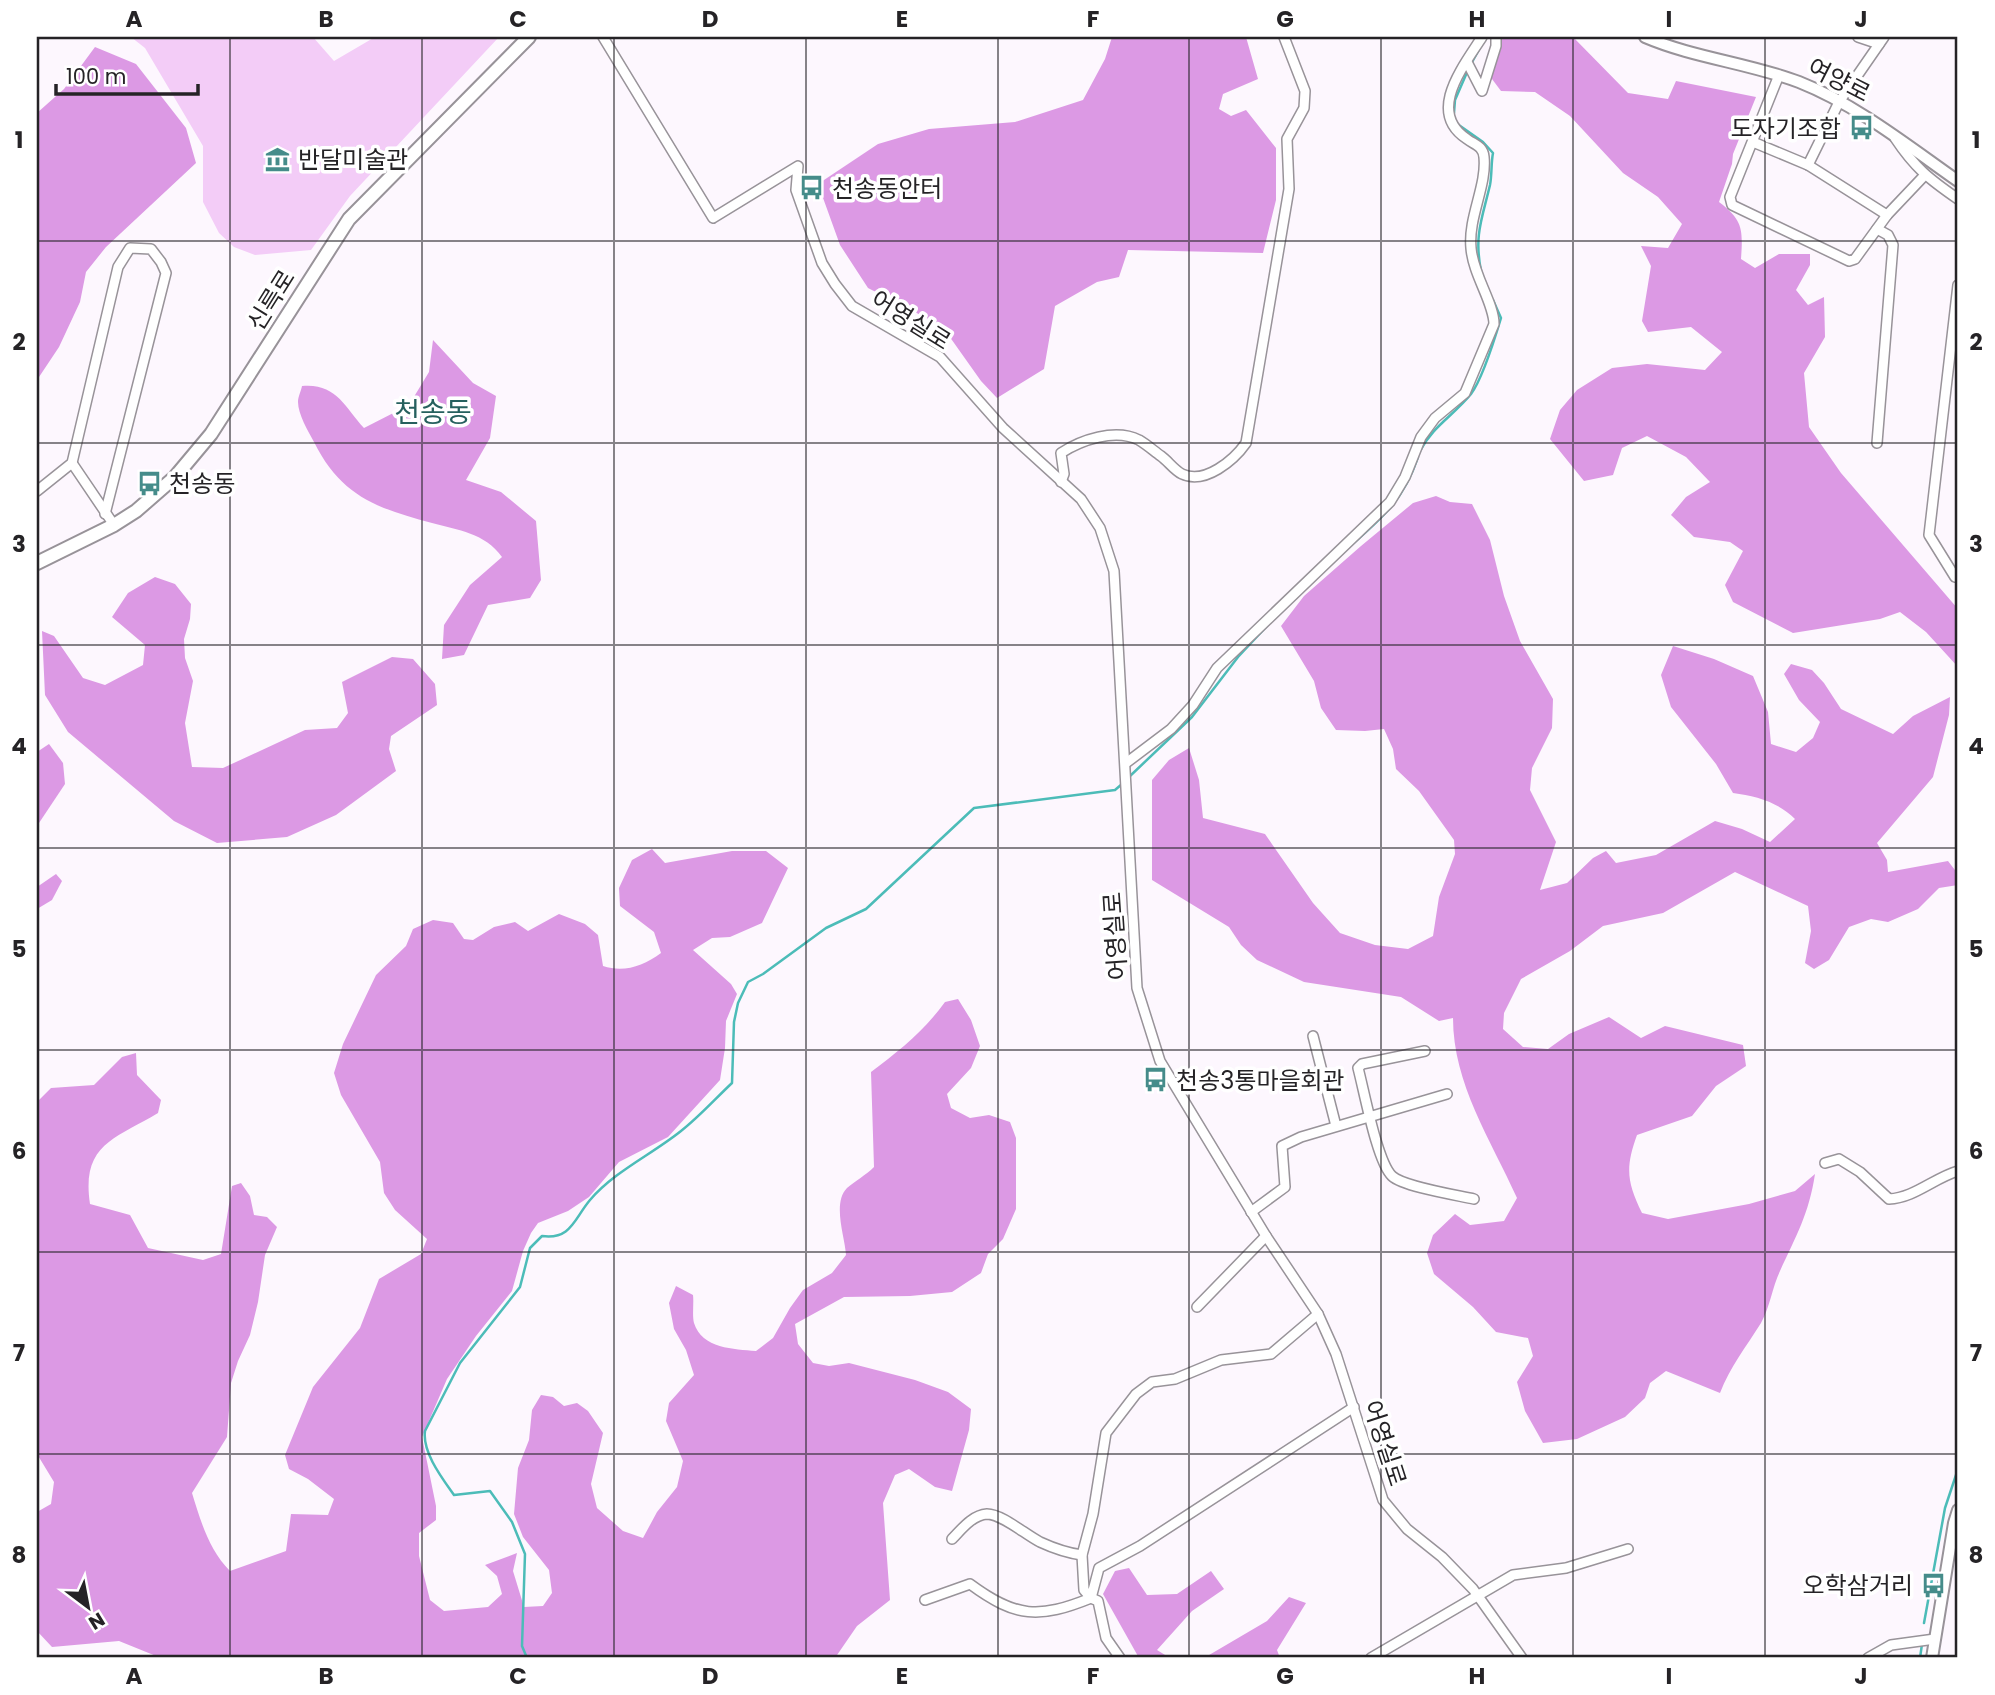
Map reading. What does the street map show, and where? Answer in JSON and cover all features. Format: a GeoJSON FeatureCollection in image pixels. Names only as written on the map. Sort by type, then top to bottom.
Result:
{"type":"FeatureCollection","features":[{"type":"Feature","properties":{"kind":"main road","name":"신륵로"},"geometry":{"type":"LineString","coordinates":[[37,563],[114,525],[136,511],[175,477],[211,434],[349,219],[529,37]]}},
{"type":"Feature","properties":{"kind":"street","name":"어영실로"},"geometry":{"type":"LineString","coordinates":[[603,37],[713,218],[798,166],[796,190],[822,263],[852,306],[940,357],[1003,428],[1081,499],[1100,528],[1114,571],[1137,988],[1160,1061],[1265,1236],[1318,1314],[1336,1354],[1383,1500],[1407,1529],[1442,1557],[1477,1595],[1522,1658]]}},
{"type":"Feature","properties":{"kind":"street"},"geometry":{"type":"LineString","coordinates":[[1061,482],[1064,474],[1061,453],[1093,438],[1114,435],[1137,439],[1183,475],[1202,476],[1223,467],[1239,454],[1246,443],[1289,189],[1287,139],[1304,108],[1305,91],[1283,37]]}},
{"type":"Feature","properties":{"kind":"street"},"geometry":{"type":"LineString","coordinates":[[1126,766],[1171,729],[1193,705],[1217,668],[1390,502],[1405,477],[1421,437],[1435,418],[1465,393],[1494,324],[1494,315],[1475,271],[1470,246],[1485,156],[1480,146],[1454,129],[1448,117],[1448,104],[1454,84],[1482,37]]}},
{"type":"Feature","properties":{"kind":"street"},"geometry":{"type":"LineString","coordinates":[[1467,62],[1482,91],[1496,46],[1496,37]]}},
{"type":"Feature","properties":{"kind":"street","name":"여양로"},"geometry":{"type":"LineString","coordinates":[[1645,37],[1695,54],[1779,75],[1839,102],[1958,181]]}},
{"type":"Feature","properties":{"kind":"street"},"geometry":{"type":"LineString","coordinates":[[1808,164],[1839,102],[1881,41],[1858,37]]}},
{"type":"Feature","properties":{"kind":"street"},"geometry":{"type":"LineString","coordinates":[[1779,75],[1730,197],[1732,205],[1849,261],[1855,258],[1887,215],[1924,176]]}},
{"type":"Feature","properties":{"kind":"street"},"geometry":{"type":"LineString","coordinates":[[1894,137],[1924,176],[1958,200]]}},
{"type":"Feature","properties":{"kind":"street"},"geometry":{"type":"LineString","coordinates":[[1753,142],[1808,164],[1887,215]]}},
{"type":"Feature","properties":{"kind":"street"},"geometry":{"type":"LineString","coordinates":[[1877,229],[1888,235],[1893,245],[1877,443]]}},
{"type":"Feature","properties":{"kind":"street"},"geometry":{"type":"LineString","coordinates":[[37,491],[72,463],[118,267],[130,248],[150,249],[166,273],[105,514]]}},
{"type":"Feature","properties":{"kind":"street"},"geometry":{"type":"LineString","coordinates":[[1958,285],[1929,535],[1955,577],[1958,575]]}},
{"type":"Feature","properties":{"kind":"street"},"geometry":{"type":"LineString","coordinates":[[72,463],[114,525]]}},
{"type":"Feature","properties":{"kind":"street"},"geometry":{"type":"LineString","coordinates":[[1313,1036],[1336,1126]]}},
{"type":"Feature","properties":{"kind":"street"},"geometry":{"type":"LineString","coordinates":[[1425,1051],[1362,1063],[1358,1068],[1385,1166],[1392,1176],[1406,1183],[1474,1199]]}},
{"type":"Feature","properties":{"kind":"street"},"geometry":{"type":"LineString","coordinates":[[1251,1212],[1285,1186],[1282,1146],[1301,1137],[1447,1094]]}},
{"type":"Feature","properties":{"kind":"street"},"geometry":{"type":"LineString","coordinates":[[1825,1163],[1839,1159],[1860,1172],[1889,1199],[1903,1199],[1942,1175],[1958,1171]]}},
{"type":"Feature","properties":{"kind":"street"},"geometry":{"type":"LineString","coordinates":[[1197,1307],[1265,1236]]}},
{"type":"Feature","properties":{"kind":"street"},"geometry":{"type":"LineString","coordinates":[[1120,1658],[1106,1638],[1098,1601],[1084,1590],[1082,1555],[1093,1514],[1105,1433],[1136,1394],[1152,1382],[1175,1379],[1221,1360],[1271,1354],[1318,1314]]}},
{"type":"Feature","properties":{"kind":"street"},"geometry":{"type":"LineString","coordinates":[[1091,1598],[1099,1568],[1140,1546],[1354,1407]]}},
{"type":"Feature","properties":{"kind":"street"},"geometry":{"type":"LineString","coordinates":[[1932,1658],[1958,1510]]}},
{"type":"Feature","properties":{"kind":"street"},"geometry":{"type":"LineString","coordinates":[[952,1539],[972,1520],[986,1514],[997,1517],[1040,1542],[1071,1554],[1082,1555]]}},
{"type":"Feature","properties":{"kind":"street"},"geometry":{"type":"LineString","coordinates":[[1371,1658],[1513,1575],[1566,1568],[1628,1549]]}},
{"type":"Feature","properties":{"kind":"street"},"geometry":{"type":"LineString","coordinates":[[925,1600],[970,1584],[995,1603],[1026,1613],[1063,1609],[1091,1598]]}},
{"type":"Feature","properties":{"kind":"street"},"geometry":{"type":"LineString","coordinates":[[1868,1658],[1891,1645],[1935,1639]]}},
{"type":"Feature","properties":{"kind":"shaded area"},"geometry":{"type":"Polygon","coordinates":[[[131,37],[313,37],[334,61],[375,37],[499,37],[350,196],[311,250],[255,255],[234,247],[219,233],[203,202],[203,146],[145,48],[131,37]]]}},
{"type":"Feature","properties":{"kind":"shaded area"},"geometry":{"type":"Polygon","coordinates":[[[1112,37],[1246,37],[1258,79],[1223,94],[1219,109],[1231,116],[1246,110],[1276,148],[1276,200],[1263,253],[1128,250],[1119,277],[1097,282],[1055,306],[1044,369],[997,398],[981,381],[942,326],[868,288],[840,245],[818,184],[878,144],[929,129],[1015,122],[1083,100],[1105,59],[1112,37]]]}},
{"type":"Feature","properties":{"kind":"shaded area"},"geometry":{"type":"Polygon","coordinates":[[[1504,37],[1573,37],[1628,93],[1668,99],[1676,81],[1756,97],[1733,154],[1719,202],[1733,214],[1740,226],[1741,259],[1755,268],[1779,254],[1810,254],[1810,265],[1796,290],[1808,305],[1824,297],[1825,337],[1804,373],[1809,427],[1841,473],[1958,609],[1958,667],[1926,632],[1900,612],[1880,619],[1793,633],[1733,602],[1725,585],[1743,551],[1730,542],[1694,537],[1671,515],[1686,497],[1710,482],[1686,457],[1647,436],[1622,448],[1613,475],[1584,481],[1550,439],[1560,410],[1577,390],[1612,368],[1647,364],[1705,370],[1722,352],[1691,327],[1648,332],[1642,321],[1651,266],[1641,246],[1668,248],[1682,224],[1658,197],[1623,173],[1570,116],[1535,92],[1501,91],[1489,75],[1496,47],[1504,37]]]}},
{"type":"Feature","properties":{"kind":"shaded area"},"geometry":{"type":"Polygon","coordinates":[[[95,47],[136,64],[186,128],[196,163],[106,247],[86,272],[80,302],[59,347],[37,380],[37,113],[64,89],[95,47]]]}},
{"type":"Feature","properties":{"kind":"shaded area"},"geometry":{"type":"Polygon","coordinates":[[[433,340],[473,383],[496,396],[490,438],[466,480],[501,492],[536,521],[541,580],[530,598],[488,605],[464,655],[442,659],[444,625],[470,585],[502,557],[479,538],[394,512],[362,497],[348,487],[325,460],[304,422],[298,402],[302,386],[323,388],[345,404],[364,428],[409,405],[429,372],[433,340]]]}},
{"type":"Feature","properties":{"kind":"shaded area"},"geometry":{"type":"Polygon","coordinates":[[[1436,496],[1450,502],[1472,504],[1490,540],[1504,596],[1520,641],[1553,699],[1552,728],[1532,768],[1530,790],[1556,842],[1540,890],[1567,883],[1593,858],[1606,851],[1616,863],[1656,855],[1715,821],[1742,829],[1770,842],[1795,819],[1766,801],[1733,793],[1716,764],[1671,707],[1661,675],[1673,646],[1714,659],[1753,676],[1768,712],[1771,744],[1796,752],[1813,738],[1820,722],[1799,700],[1784,674],[1791,664],[1812,670],[1841,709],[1893,734],[1913,716],[1950,697],[1949,715],[1933,777],[1877,843],[1887,860],[1888,872],[1948,861],[1958,874],[1958,885],[1939,888],[1918,909],[1888,922],[1871,919],[1849,927],[1829,960],[1814,969],[1805,963],[1811,931],[1808,906],[1735,872],[1663,913],[1603,926],[1570,951],[1521,979],[1504,1013],[1503,1029],[1523,1047],[1548,1049],[1569,1034],[1609,1017],[1641,1038],[1665,1026],[1743,1045],[1746,1066],[1716,1086],[1692,1116],[1637,1135],[1629,1175],[1642,1213],[1668,1219],[1749,1204],[1795,1191],[1815,1174],[1806,1213],[1777,1277],[1764,1317],[1733,1366],[1720,1393],[1666,1371],[1650,1383],[1645,1398],[1625,1417],[1577,1439],[1543,1443],[1525,1411],[1517,1382],[1533,1356],[1528,1338],[1496,1332],[1473,1307],[1434,1274],[1427,1253],[1433,1235],[1455,1214],[1470,1225],[1504,1221],[1517,1198],[1466,1089],[1459,1066],[1453,1018],[1439,1021],[1401,997],[1304,982],[1257,960],[1241,945],[1229,927],[1152,880],[1152,780],[1169,760],[1189,748],[1199,780],[1203,818],[1265,834],[1313,903],[1340,933],[1375,945],[1408,949],[1433,936],[1439,897],[1455,854],[1454,840],[1419,791],[1396,769],[1393,749],[1384,729],[1336,730],[1321,708],[1314,681],[1281,626],[1304,596],[1361,546],[1413,503],[1436,496]]]}},
{"type":"Feature","properties":{"kind":"shaded area"},"geometry":{"type":"Polygon","coordinates":[[[155,577],[175,584],[191,604],[184,639],[185,658],[193,681],[185,723],[192,767],[223,768],[305,730],[337,728],[348,713],[342,682],[392,657],[413,659],[435,684],[437,705],[391,736],[389,749],[396,771],[336,815],[287,837],[217,843],[174,821],[68,732],[45,695],[42,631],[54,636],[83,678],[105,685],[143,665],[145,645],[112,617],[128,593],[155,577]]]}},
{"type":"Feature","properties":{"kind":"shaded area"},"geometry":{"type":"Polygon","coordinates":[[[49,744],[63,763],[65,784],[37,826],[37,752],[49,744]]]}},
{"type":"Feature","properties":{"kind":"shaded area"},"geometry":{"type":"Polygon","coordinates":[[[652,849],[665,863],[732,851],[766,851],[788,868],[762,923],[730,937],[712,938],[693,950],[731,984],[737,994],[726,1021],[720,1080],[668,1137],[619,1162],[589,1197],[568,1211],[538,1223],[523,1251],[512,1291],[476,1336],[447,1379],[422,1437],[436,1506],[436,1520],[419,1533],[419,1556],[430,1600],[444,1611],[488,1607],[502,1594],[497,1576],[485,1565],[517,1553],[513,1571],[524,1607],[543,1606],[552,1593],[549,1570],[523,1537],[514,1514],[518,1468],[529,1440],[532,1410],[541,1395],[553,1397],[564,1406],[577,1403],[588,1411],[603,1433],[591,1484],[597,1508],[623,1531],[643,1538],[657,1512],[677,1487],[683,1461],[666,1421],[669,1403],[694,1375],[686,1350],[674,1329],[669,1303],[676,1286],[693,1295],[694,1323],[698,1332],[711,1343],[756,1351],[773,1338],[803,1290],[832,1273],[846,1255],[840,1202],[847,1188],[874,1167],[871,1072],[911,1040],[945,1002],[958,999],[971,1020],[980,1046],[971,1068],[947,1094],[951,1108],[970,1118],[989,1115],[1010,1122],[1016,1138],[1016,1209],[1003,1239],[988,1254],[981,1273],[952,1292],[844,1297],[795,1324],[798,1344],[813,1363],[829,1366],[849,1363],[915,1380],[948,1392],[971,1409],[969,1430],[952,1491],[935,1487],[909,1469],[895,1475],[883,1503],[890,1600],[857,1626],[835,1658],[161,1658],[119,1641],[52,1647],[37,1631],[37,1512],[51,1504],[54,1482],[37,1454],[37,1102],[51,1088],[94,1085],[122,1057],[136,1053],[137,1075],[161,1100],[158,1113],[115,1137],[96,1156],[89,1184],[90,1204],[130,1215],[148,1248],[203,1260],[221,1254],[232,1186],[241,1183],[250,1196],[254,1215],[267,1217],[277,1227],[265,1255],[250,1335],[231,1383],[227,1437],[192,1493],[211,1545],[230,1571],[286,1551],[291,1514],[328,1515],[334,1499],[308,1479],[289,1469],[285,1455],[313,1387],[360,1328],[379,1279],[421,1254],[427,1239],[395,1210],[384,1193],[380,1162],[341,1095],[334,1073],[343,1044],[376,975],[406,946],[413,929],[433,920],[453,923],[464,939],[473,940],[494,927],[515,922],[528,931],[559,914],[585,924],[598,935],[603,966],[618,969],[647,962],[661,953],[654,932],[620,906],[619,888],[632,860],[652,849]]]}},
{"type":"Feature","properties":{"kind":"shaded area"},"geometry":{"type":"Polygon","coordinates":[[[56,874],[62,881],[52,900],[37,909],[37,887],[56,874]]]}},
{"type":"Feature","properties":{"kind":"shaded area"},"geometry":{"type":"Polygon","coordinates":[[[1129,1568],[1147,1595],[1177,1594],[1211,1571],[1224,1589],[1192,1611],[1157,1650],[1170,1658],[1139,1658],[1103,1594],[1115,1571],[1129,1568]]]}},
{"type":"Feature","properties":{"kind":"shaded area"},"geometry":{"type":"Polygon","coordinates":[[[1289,1597],[1306,1603],[1277,1650],[1280,1658],[1204,1658],[1267,1621],[1289,1597]]]}},
{"type":"Feature","properties":{"kind":"waterway"},"geometry":{"type":"LineString","coordinates":[[1471,64],[1481,46]]}},
{"type":"Feature","properties":{"kind":"waterway"},"geometry":{"type":"LineString","coordinates":[[1454,113],[1455,100],[1468,70]]}},
{"type":"Feature","properties":{"kind":"waterway"},"geometry":{"type":"LineString","coordinates":[[1456,123],[1483,142],[1493,153],[1490,185],[1479,237],[1481,271]]}},
{"type":"Feature","properties":{"kind":"waterway"},"geometry":{"type":"LineString","coordinates":[[1420,451],[1437,428],[1471,394],[1480,378],[1501,318],[1493,300]]}},
{"type":"Feature","properties":{"kind":"waterway"},"geometry":{"type":"LineString","coordinates":[[1349,547],[1390,508],[1406,486],[1418,457]]}},
{"type":"Feature","properties":{"kind":"waterway"},"geometry":{"type":"LineString","coordinates":[[1129,777],[1192,717],[1238,657],[1266,627]]}},
{"type":"Feature","properties":{"kind":"waterway"},"geometry":{"type":"LineString","coordinates":[[527,1658],[522,1646],[525,1554],[512,1522],[490,1491],[454,1495],[434,1464],[427,1447],[425,1431],[460,1363],[520,1287],[530,1248],[542,1236],[559,1235],[571,1227],[600,1190],[670,1140],[732,1083],[734,1022],[738,1003],[748,982],[826,928],[866,909],[974,808],[1115,790],[1122,784]]}},
{"type":"Feature","properties":{"kind":"waterway"},"geometry":{"type":"LineString","coordinates":[[1924,1623],[1945,1508],[1958,1469]]}},
{"type":"Feature","properties":{"kind":"waterway"},"geometry":{"type":"LineString","coordinates":[[1920,1658],[1922,1644]]}},
{"type":"Feature","properties":{"kind":"place","name":"도자기조합"},"geometry":{"type":"Point","coordinates":[1861,128]}},
{"type":"Feature","properties":{"kind":"place","name":"반달미술관"},"geometry":{"type":"Point","coordinates":[278,159]}},
{"type":"Feature","properties":{"kind":"place","name":"천송동안터"},"geometry":{"type":"Point","coordinates":[812,188]}},
{"type":"Feature","properties":{"kind":"place","name":"천송동"},"geometry":{"type":"Point","coordinates":[149,483]}},
{"type":"Feature","properties":{"kind":"place","name":"천송3통마을회관"},"geometry":{"type":"Point","coordinates":[1156,1080]}},
{"type":"Feature","properties":{"kind":"place","name":"오학삼거리"},"geometry":{"type":"Point","coordinates":[1933,1585]}},
{"type":"Feature","properties":{"kind":"district","name":"천송동"},"geometry":{"type":"Point","coordinates":[433,412]}}]}
